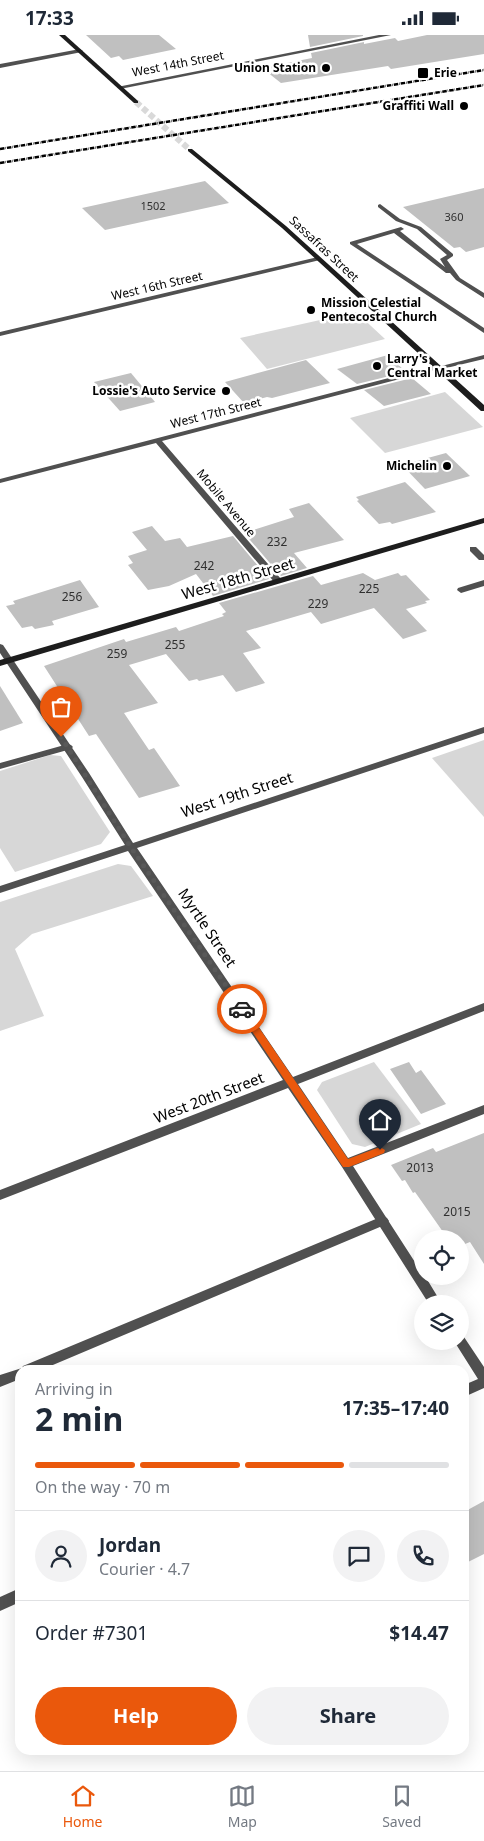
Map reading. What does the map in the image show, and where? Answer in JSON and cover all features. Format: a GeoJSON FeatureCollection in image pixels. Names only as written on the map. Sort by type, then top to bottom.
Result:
{"type":"FeatureCollection","features":[{"type":"Feature","properties":{"kind":"street"},"geometry":{"type":"LineString","coordinates":[[62,35],[136,102]]}},
{"type":"Feature","properties":{"kind":"street"},"geometry":{"type":"LineString","coordinates":[[353,35],[360,41]]}},
{"type":"Feature","properties":{"kind":"street","name":"West 14th Street"},"geometry":{"type":"LineString","coordinates":[[120,87],[388,35]]}},
{"type":"Feature","properties":{"kind":"street"},"geometry":{"type":"LineString","coordinates":[[0,66],[80,51]]}},
{"type":"Feature","properties":{"kind":"street","name":"Sassafras Street"},"geometry":{"type":"LineString","coordinates":[[190,150],[318,259],[484,409]]}},
{"type":"Feature","properties":{"kind":"street"},"geometry":{"type":"LineString","coordinates":[[380,206],[398,220],[414,226],[451,255],[443,259],[458,279]]}},
{"type":"Feature","properties":{"kind":"street"},"geometry":{"type":"LineString","coordinates":[[414,226],[352,243],[484,331]]}},
{"type":"Feature","properties":{"kind":"street"},"geometry":{"type":"LineString","coordinates":[[395,231],[458,279],[484,296]]}},
{"type":"Feature","properties":{"kind":"street"},"geometry":{"type":"LineString","coordinates":[[415,246],[435,241]]}},
{"type":"Feature","properties":{"kind":"street","name":"West 16th Street"},"geometry":{"type":"LineString","coordinates":[[0,334],[318,259]]}},
{"type":"Feature","properties":{"kind":"street","name":"West 17th Street"},"geometry":{"type":"LineString","coordinates":[[0,481],[484,357]]}},
{"type":"Feature","properties":{"kind":"street","name":"Mobile Avenue"},"geometry":{"type":"LineString","coordinates":[[157,440],[278,581]]}},
{"type":"Feature","properties":{"kind":"street","name":"West 18th Street"},"geometry":{"type":"LineString","coordinates":[[4,661],[484,520]]}},
{"type":"Feature","properties":{"kind":"street"},"geometry":{"type":"LineString","coordinates":[[473,549],[482,558]]}},
{"type":"Feature","properties":{"kind":"street"},"geometry":{"type":"LineString","coordinates":[[461,590],[484,583]]}},
{"type":"Feature","properties":{"kind":"street","name":"Myrtle Street"},"geometry":{"type":"LineString","coordinates":[[0,647],[4,661],[68,747],[130,846],[346,1164],[430,1295]]}},
{"type":"Feature","properties":{"kind":"street","name":"West 19th Street"},"geometry":{"type":"LineString","coordinates":[[0,890],[484,730]]}},
{"type":"Feature","properties":{"kind":"street"},"geometry":{"type":"LineString","coordinates":[[0,766],[68,747]]}},
{"type":"Feature","properties":{"kind":"street","name":"West 20th Street"},"geometry":{"type":"LineString","coordinates":[[0,1195],[484,1007]]}},
{"type":"Feature","properties":{"kind":"street"},"geometry":{"type":"LineString","coordinates":[[346,1164],[484,1109]]}},
{"type":"Feature","properties":{"kind":"street"},"geometry":{"type":"LineString","coordinates":[[39,1365],[383,1221]]}},
{"type":"Feature","properties":{"kind":"street"},"geometry":{"type":"LineString","coordinates":[[466,1350],[484,1377]]}},
{"type":"Feature","properties":{"kind":"street"},"geometry":{"type":"LineString","coordinates":[[0,1381],[15,1375]]}},
{"type":"Feature","properties":{"kind":"street"},"geometry":{"type":"LineString","coordinates":[[469,1389],[484,1382]]}},
{"type":"Feature","properties":{"kind":"street"},"geometry":{"type":"LineString","coordinates":[[0,1604],[15,1597]]}},
{"type":"Feature","properties":{"kind":"shaded area"},"geometry":{"type":"Polygon","coordinates":[[[356,312],[385,339],[267,369],[240,338],[356,312]]]}},
{"type":"Feature","properties":{"kind":"shaded area"},"geometry":{"type":"Polygon","coordinates":[[[445,392],[483,427],[385,453],[350,418],[445,392]]]}},
{"type":"Feature","properties":{"kind":"shaded area"},"geometry":{"type":"Polygon","coordinates":[[[484,740],[484,817],[432,758],[484,740]]]}},
{"type":"Feature","properties":{"kind":"shaded area"},"geometry":{"type":"Polygon","coordinates":[[[50,755],[61,756],[110,832],[101,844],[15,872],[0,848],[0,771],[50,755]]]}},
{"type":"Feature","properties":{"kind":"shaded area"},"geometry":{"type":"Polygon","coordinates":[[[118,864],[131,866],[153,896],[32,934],[15,949],[44,1016],[0,1031],[0,902],[118,864]]]}},
{"type":"Feature","properties":{"kind":"shaded area"},"geometry":{"type":"Polygon","coordinates":[[[374,1062],[421,1124],[365,1147],[352,1144],[317,1090],[322,1082],[374,1062]]]}},
{"type":"Feature","properties":{"kind":"building"},"geometry":{"type":"Polygon","coordinates":[[[86,35],[159,35],[176,49],[123,60],[119,56],[111,58],[86,35]]]}},
{"type":"Feature","properties":{"kind":"building"},"geometry":{"type":"Polygon","coordinates":[[[308,35],[363,35],[363,36],[310,47],[308,35]]]}},
{"type":"Feature","properties":{"kind":"building","name":"Union Station"},"geometry":{"type":"Polygon","coordinates":[[[427,35],[484,35],[484,54],[391,69],[388,66],[281,83],[262,68],[312,58],[311,53],[364,42],[364,44],[395,38],[398,41],[427,35]]]}},
{"type":"Feature","properties":{"kind":"building"},"geometry":{"type":"Polygon","coordinates":[[[205,181],[229,203],[105,230],[82,208],[205,181]]]}},
{"type":"Feature","properties":{"kind":"building"},"geometry":{"type":"Polygon","coordinates":[[[484,188],[484,247],[466,252],[460,247],[454,248],[403,207],[484,188]]]}},
{"type":"Feature","properties":{"kind":"building"},"geometry":{"type":"Polygon","coordinates":[[[388,355],[406,372],[357,384],[337,369],[388,355]]]}},
{"type":"Feature","properties":{"kind":"building"},"geometry":{"type":"Polygon","coordinates":[[[306,360],[330,383],[244,403],[225,382],[306,360]]]}},
{"type":"Feature","properties":{"kind":"building"},"geometry":{"type":"Polygon","coordinates":[[[131,373],[155,402],[120,411],[94,382],[131,373]]]}},
{"type":"Feature","properties":{"kind":"building"},"geometry":{"type":"Polygon","coordinates":[[[412,378],[431,394],[384,406],[364,390],[412,378]]]}},
{"type":"Feature","properties":{"kind":"building"},"geometry":{"type":"Polygon","coordinates":[[[446,453],[470,476],[425,489],[402,465],[446,453]]]}},
{"type":"Feature","properties":{"kind":"building"},"geometry":{"type":"Polygon","coordinates":[[[405,482],[436,512],[392,524],[390,522],[379,524],[357,501],[359,500],[356,497],[405,482]]]}},
{"type":"Feature","properties":{"kind":"building"},"geometry":{"type":"Polygon","coordinates":[[[309,503],[344,540],[294,553],[307,568],[281,576],[244,533],[294,517],[289,509],[309,503]]]}},
{"type":"Feature","properties":{"kind":"building"},"geometry":{"type":"Polygon","coordinates":[[[152,526],[165,541],[180,538],[187,547],[233,536],[269,579],[213,596],[196,574],[169,586],[148,590],[128,565],[133,563],[128,556],[147,550],[132,532],[152,526]]]}},
{"type":"Feature","properties":{"kind":"building"},"geometry":{"type":"Polygon","coordinates":[[[363,573],[375,580],[398,573],[401,576],[406,575],[430,600],[425,601],[427,603],[406,609],[427,631],[403,639],[374,608],[321,624],[311,612],[246,631],[261,648],[243,653],[265,683],[236,692],[223,675],[199,681],[197,679],[189,681],[166,654],[129,665],[158,703],[124,713],[149,750],[154,748],[180,786],[139,798],[96,734],[89,736],[44,666],[124,639],[126,642],[176,627],[179,631],[224,616],[222,614],[226,612],[219,603],[313,576],[321,585],[363,573]]]}},
{"type":"Feature","properties":{"kind":"building"},"geometry":{"type":"Polygon","coordinates":[[[80,580],[99,607],[52,621],[54,625],[35,629],[32,626],[22,628],[6,606],[15,604],[13,601],[80,580]]]}},
{"type":"Feature","properties":{"kind":"building"},"geometry":{"type":"Polygon","coordinates":[[[0,686],[23,723],[0,731],[0,686]]]}},
{"type":"Feature","properties":{"kind":"building"},"geometry":{"type":"Polygon","coordinates":[[[409,1062],[416,1073],[421,1070],[446,1104],[421,1114],[390,1069],[409,1062]]]}},
{"type":"Feature","properties":{"kind":"building"},"geometry":{"type":"Polygon","coordinates":[[[484,1133],[484,1264],[469,1242],[469,1230],[442,1230],[415,1192],[413,1193],[405,1180],[402,1181],[391,1165],[433,1148],[436,1152],[484,1133]]]}},
{"type":"Feature","properties":{"kind":"building"},"geometry":{"type":"Polygon","coordinates":[[[484,1501],[484,1554],[469,1562],[469,1509],[484,1501]]]}},
{"type":"Feature","properties":{"kind":"tunnel"},"geometry":{"type":"LineString","coordinates":[[136,102],[190,150]]}},
{"type":"Feature","properties":{"kind":"railway"},"geometry":{"type":"LineString","coordinates":[[0,149],[484,70]]}},
{"type":"Feature","properties":{"kind":"railway"},"geometry":{"type":"LineString","coordinates":[[0,163],[484,85]]}},
{"type":"Feature","properties":{"kind":"way so far"},"geometry":{"type":"LineString","coordinates":[[61,737],[130,846],[242,1009]]}},
{"type":"Feature","properties":{"kind":"place","name":"Union Station"},"geometry":{"type":"Point","coordinates":[326,68]}},
{"type":"Feature","properties":{"kind":"place","name":"Erie"},"geometry":{"type":"Point","coordinates":[423,73]}},
{"type":"Feature","properties":{"kind":"place","name":"Graffiti Wall"},"geometry":{"type":"Point","coordinates":[464,106]}},
{"type":"Feature","properties":{"kind":"place","name":"Mission Celestial Pentecostal Church"},"geometry":{"type":"Point","coordinates":[311,310]}},
{"type":"Feature","properties":{"kind":"place","name":"Larry's Central Market"},"geometry":{"type":"Point","coordinates":[377,366]}},
{"type":"Feature","properties":{"kind":"place","name":"Lossie's Auto Service"},"geometry":{"type":"Point","coordinates":[226,391]}},
{"type":"Feature","properties":{"kind":"place","name":"Michelin"},"geometry":{"type":"Point","coordinates":[447,466]}},
{"type":"Feature","properties":{"kind":"route"},"geometry":{"type":"LineString","coordinates":[[242,1009],[346,1164],[380,1150]]}}]}
